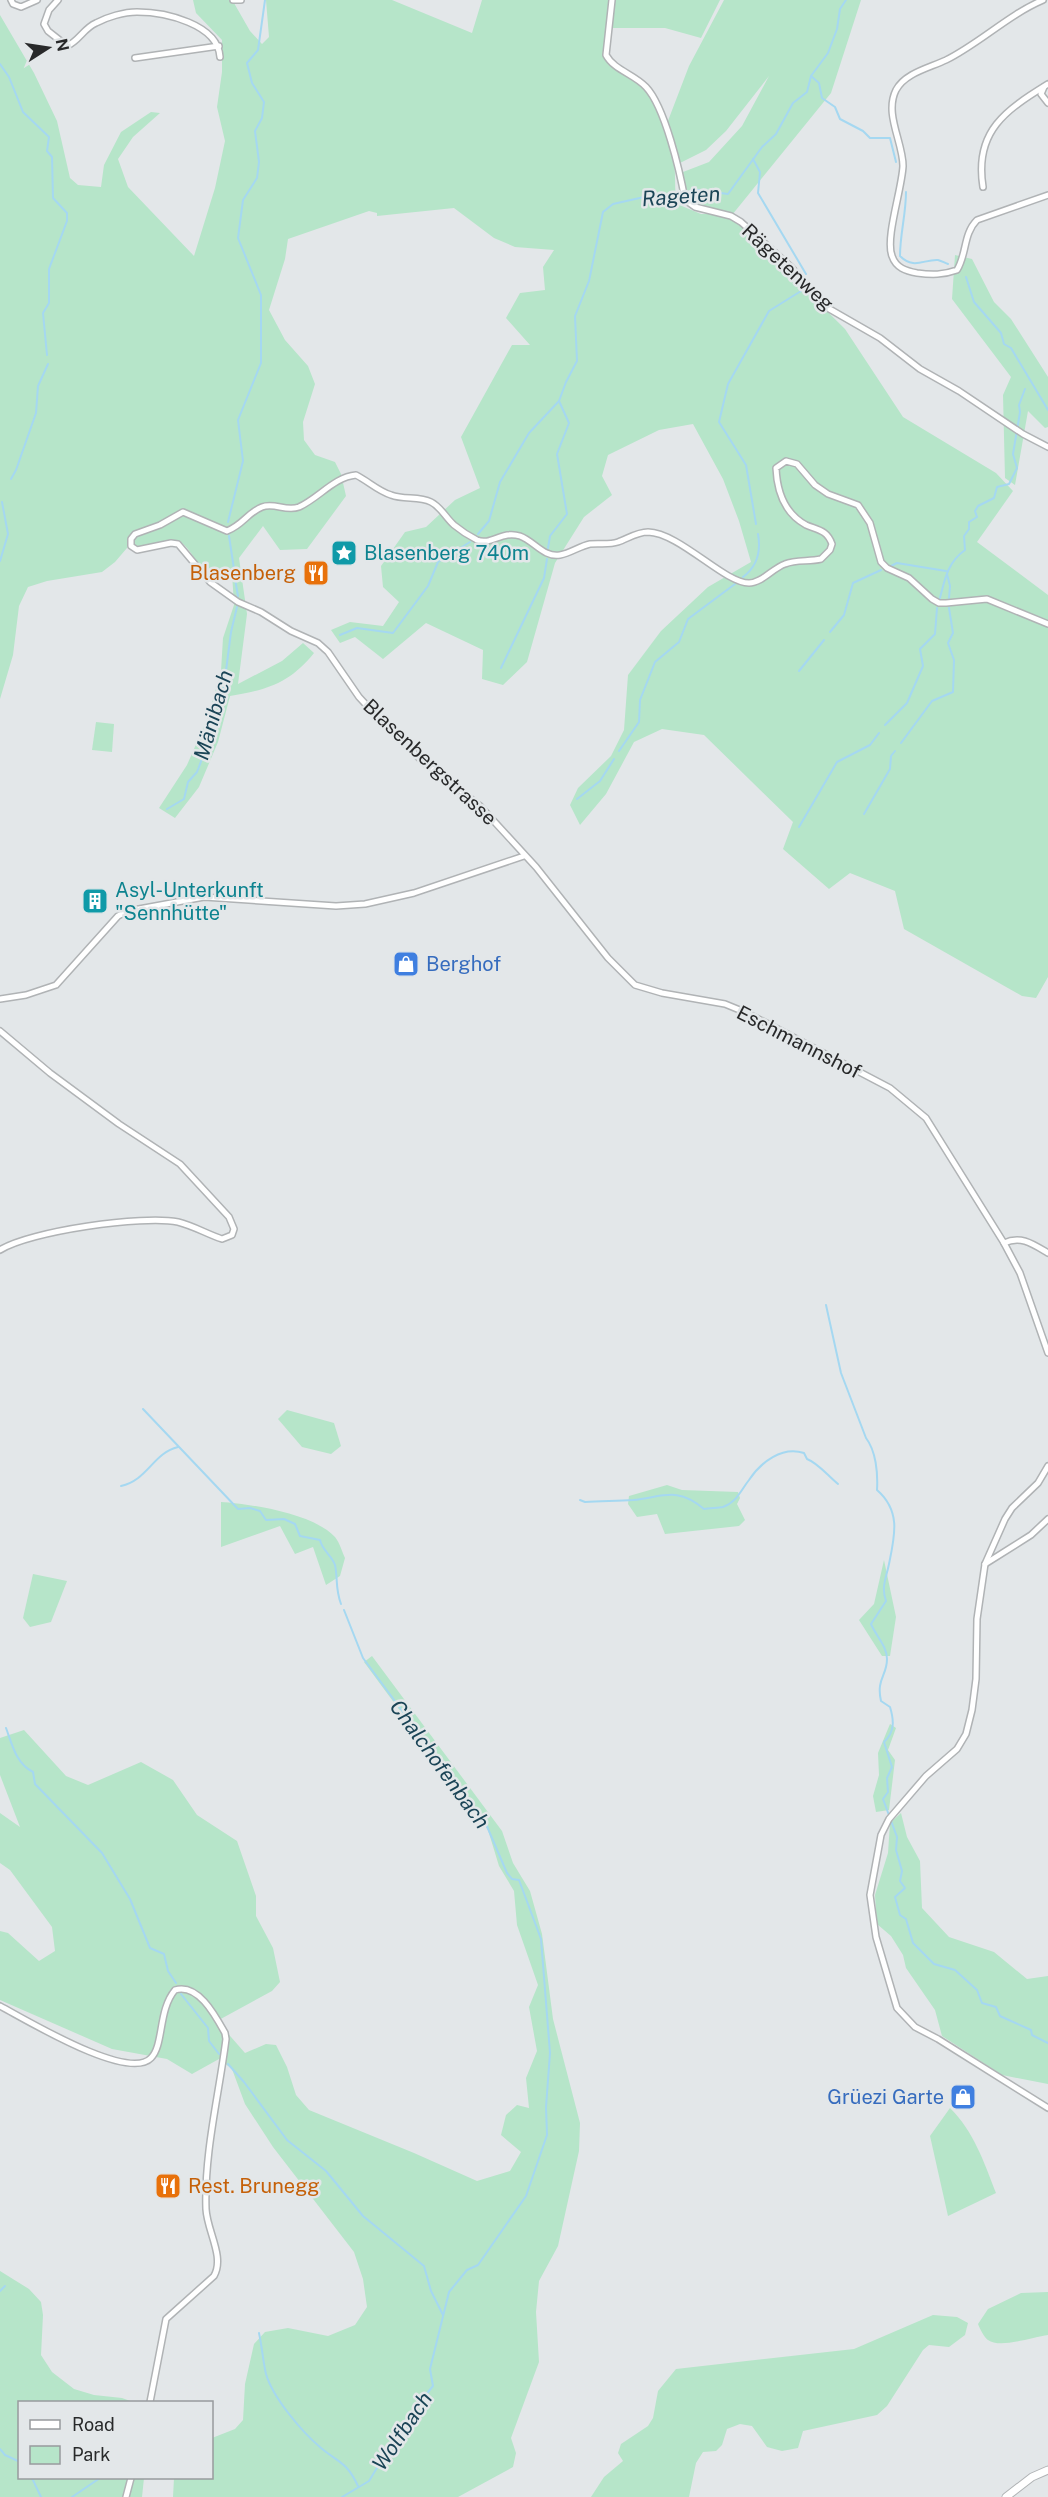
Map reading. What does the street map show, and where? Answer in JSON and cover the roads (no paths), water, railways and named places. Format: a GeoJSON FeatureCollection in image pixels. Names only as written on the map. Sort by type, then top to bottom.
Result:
{"type":"FeatureCollection","features":[{"type":"Feature","properties":{"kind":"street"},"geometry":{"type":"LineString","coordinates":[[11,0],[13,4],[21,7],[37,0]]}},
{"type":"Feature","properties":{"kind":"street"},"geometry":{"type":"LineString","coordinates":[[58,0],[45,17],[44,24],[52,35],[67,46],[77,42],[93,24],[136,12],[164,16],[196,25],[210,33],[219,46],[220,57]]}},
{"type":"Feature","properties":{"kind":"street"},"geometry":{"type":"LineString","coordinates":[[233,0],[241,0]]}},
{"type":"Feature","properties":{"kind":"street","name":"Rägetenweg"},"geometry":{"type":"LineString","coordinates":[[612,0],[606,55],[613,64],[647,88],[652,97],[671,143],[685,200],[695,207],[731,216],[741,222],[791,267],[826,308],[880,338],[920,369],[959,391],[1013,428],[1048,447]]}},
{"type":"Feature","properties":{"kind":"street"},"geometry":{"type":"LineString","coordinates":[[1043,0],[1030,5],[966,48],[912,75],[901,83],[895,92],[892,103],[893,116],[903,166],[891,238],[892,257],[898,266],[907,271],[937,275],[957,270],[965,255],[971,226],[977,220],[1048,195]]}},
{"type":"Feature","properties":{"kind":"street"},"geometry":{"type":"LineString","coordinates":[[135,58],[219,46]]}},
{"type":"Feature","properties":{"kind":"street"},"geometry":{"type":"LineString","coordinates":[[1046,85],[1041,94],[1048,103]]}},
{"type":"Feature","properties":{"kind":"street"},"geometry":{"type":"LineString","coordinates":[[983,187],[981,175],[986,145],[993,129],[1014,105],[1046,85]]}},
{"type":"Feature","properties":{"kind":"street","name":"Blasenbergstrasse"},"geometry":{"type":"LineString","coordinates":[[524,856],[517,844],[480,806],[422,761],[371,710],[359,697],[328,651],[318,643],[238,602],[210,582],[178,544],[171,543],[137,550],[131,546],[131,539],[135,534],[160,525],[183,512],[227,531],[240,526],[259,508],[268,505],[289,510],[298,507],[318,497],[339,480],[356,475],[381,492],[433,502],[453,524],[477,540],[487,542],[501,535],[512,534],[522,537],[544,552],[560,555],[589,545],[615,543],[639,533],[648,532],[658,534],[733,577],[749,583],[758,581],[782,565],[793,561],[820,560],[830,550],[832,544],[825,532],[799,520],[781,500],[776,468],[786,461],[796,464],[815,485],[828,494],[858,505],[870,523],[886,568],[909,578],[932,599],[939,603],[987,599],[1048,624]]}},
{"type":"Feature","properties":{"kind":"street"},"geometry":{"type":"LineString","coordinates":[[0,999],[26,995],[56,985],[118,916],[128,911],[204,897],[336,906],[365,904],[414,893],[524,856]]}},
{"type":"Feature","properties":{"kind":"street","name":"Eschmannshof"},"geometry":{"type":"LineString","coordinates":[[524,856],[536,867],[608,958],[635,985],[662,993],[725,1004],[747,1013],[890,1088],[926,1118],[1004,1243],[1020,1273],[1048,1353]]}},
{"type":"Feature","properties":{"kind":"street"},"geometry":{"type":"LineString","coordinates":[[0,1031],[50,1073],[119,1124],[180,1164],[229,1217],[234,1229],[232,1235],[222,1239],[178,1222],[119,1221],[22,1240],[0,1250]]}},
{"type":"Feature","properties":{"kind":"street"},"geometry":{"type":"LineString","coordinates":[[1004,1243],[1012,1239],[1021,1239],[1048,1253]]}},
{"type":"Feature","properties":{"kind":"street"},"geometry":{"type":"LineString","coordinates":[[1048,1466],[1038,1483],[1012,1508],[985,1564],[977,1619],[976,1679],[966,1734],[957,1749],[926,1776],[891,1816],[881,1835],[870,1895],[876,1937],[897,2008],[915,2027],[1048,2108]]}},
{"type":"Feature","properties":{"kind":"street"},"geometry":{"type":"LineString","coordinates":[[985,1564],[1031,1535],[1048,1519]]}},
{"type":"Feature","properties":{"kind":"street"},"geometry":{"type":"LineString","coordinates":[[0,2006],[79,2050],[124,2061],[144,2063],[152,2057],[156,2048],[168,1997],[182,1987],[189,1989],[203,2001],[220,2025],[226,2039],[205,2183],[207,2215],[219,2261],[218,2270],[166,2319],[150,2401]]}},
{"type":"Feature","properties":{"kind":"street"},"geometry":{"type":"LineString","coordinates":[[1006,2497],[1032,2477],[1048,2470]]}},
{"type":"Feature","properties":{"kind":"street"},"geometry":{"type":"LineString","coordinates":[[126,2497],[131,2479]]}},
{"type":"Feature","properties":{"kind":"waterway","name":"Mänibach"},"geometry":{"type":"LineString","coordinates":[[228,522],[243,461],[238,420],[261,363],[261,295],[238,238],[243,200],[257,178],[259,162],[255,131],[262,118],[264,102],[252,83],[247,63],[258,50],[265,0]]}},
{"type":"Feature","properties":{"kind":"waterway","name":"Rageten"},"geometry":{"type":"LineString","coordinates":[[478,534],[489,521],[500,482],[529,433],[559,401],[577,361],[575,316],[589,281],[603,212],[613,204],[653,195],[680,198],[698,190],[728,194],[762,147],[776,134],[793,103],[807,92],[811,76],[828,53],[837,29],[840,9],[846,0]]}},
{"type":"Feature","properties":{"kind":"waterway"},"geometry":{"type":"LineString","coordinates":[[0,64],[9,77],[23,112],[49,137],[47,151],[52,157],[53,198],[67,213],[67,221],[49,269],[49,303],[43,313],[47,355]]}},
{"type":"Feature","properties":{"kind":"waterway"},"geometry":{"type":"LineString","coordinates":[[811,76],[819,83],[822,98],[835,107],[840,119],[863,131],[870,138],[890,138],[896,162]]}},
{"type":"Feature","properties":{"kind":"waterway"},"geometry":{"type":"LineString","coordinates":[[753,159],[760,172],[758,193],[806,274]]}},
{"type":"Feature","properties":{"kind":"waterway"},"geometry":{"type":"LineString","coordinates":[[906,192],[900,256],[914,263],[938,260],[948,264]]}},
{"type":"Feature","properties":{"kind":"waterway"},"geometry":{"type":"LineString","coordinates":[[966,277],[974,302],[1001,333],[1004,344],[1011,348],[1048,410]]}},
{"type":"Feature","properties":{"kind":"waterway"},"geometry":{"type":"LineString","coordinates":[[756,524],[746,465],[719,422],[728,384],[769,311],[801,291]]}},
{"type":"Feature","properties":{"kind":"waterway"},"geometry":{"type":"LineString","coordinates":[[11,479],[36,413],[38,386],[48,364]]}},
{"type":"Feature","properties":{"kind":"waterway"},"geometry":{"type":"LineString","coordinates":[[940,598],[951,565],[965,550],[964,536],[969,529],[969,522],[977,517],[975,511],[978,506],[994,498],[997,487],[1009,484],[1017,468],[1013,454],[1020,412],[1019,405],[1025,389]]}},
{"type":"Feature","properties":{"kind":"waterway"},"geometry":{"type":"LineString","coordinates":[[548,548],[550,536],[567,514],[557,454],[569,423],[559,401]]}},
{"type":"Feature","properties":{"kind":"waterway"},"geometry":{"type":"LineString","coordinates":[[0,561],[8,534],[2,502]]}},
{"type":"Feature","properties":{"kind":"waterway"},"geometry":{"type":"LineString","coordinates":[[743,577],[752,568],[757,558],[758,534]]}},
{"type":"Feature","properties":{"kind":"waterway","name":"Mänibach"},"geometry":{"type":"LineString","coordinates":[[229,536],[234,569]]}},
{"type":"Feature","properties":{"kind":"waterway"},"geometry":{"type":"LineString","coordinates":[[340,635],[357,628],[393,633],[428,586],[438,562],[470,542]]}},
{"type":"Feature","properties":{"kind":"waterway"},"geometry":{"type":"LineString","coordinates":[[501,668],[544,578],[547,559]]}},
{"type":"Feature","properties":{"kind":"waterway"},"geometry":{"type":"LineString","coordinates":[[891,566],[897,563],[946,571]]}},
{"type":"Feature","properties":{"kind":"waterway"},"geometry":{"type":"LineString","coordinates":[[830,632],[844,615],[853,583],[881,570]]}},
{"type":"Feature","properties":{"kind":"waterway"},"geometry":{"type":"LineString","coordinates":[[947,574],[950,586],[949,598]]}},
{"type":"Feature","properties":{"kind":"waterway","name":"Mänibach"},"geometry":{"type":"LineString","coordinates":[[235,579],[238,596]]}},
{"type":"Feature","properties":{"kind":"waterway"},"geometry":{"type":"LineString","coordinates":[[619,751],[639,722],[640,700],[655,662],[679,642],[688,619],[735,584]]}},
{"type":"Feature","properties":{"kind":"waterway","name":"Mänibach"},"geometry":{"type":"LineString","coordinates":[[167,809],[184,799],[188,782],[197,772],[213,730],[212,704],[223,694],[231,632],[237,607]]}},
{"type":"Feature","properties":{"kind":"waterway"},"geometry":{"type":"LineString","coordinates":[[885,725],[907,703],[923,666],[920,649],[935,634],[937,608]]}},
{"type":"Feature","properties":{"kind":"waterway"},"geometry":{"type":"LineString","coordinates":[[901,743],[932,701],[953,692],[954,660],[948,643],[953,633],[949,608]]}},
{"type":"Feature","properties":{"kind":"waterway"},"geometry":{"type":"LineString","coordinates":[[799,671],[824,640]]}},
{"type":"Feature","properties":{"kind":"waterway"},"geometry":{"type":"LineString","coordinates":[[799,827],[837,762],[870,745],[879,733]]}},
{"type":"Feature","properties":{"kind":"waterway"},"geometry":{"type":"LineString","coordinates":[[864,814],[890,769],[891,756],[895,751]]}},
{"type":"Feature","properties":{"kind":"waterway"},"geometry":{"type":"LineString","coordinates":[[577,799],[600,781],[614,759]]}},
{"type":"Feature","properties":{"kind":"waterway"},"geometry":{"type":"LineString","coordinates":[[826,1305],[841,1373],[874,1456],[877,1490],[885,1498],[893,1515],[893,1543],[884,1587],[886,1601],[871,1624],[887,1654],[880,1694],[881,1701],[890,1707],[892,1717],[892,1730],[884,1742],[892,1767],[887,1778],[888,1792],[883,1799],[897,1837],[896,1850],[902,1871],[900,1881],[905,1888],[895,1897],[900,1915],[906,1919],[913,1943],[934,1964],[955,1970],[977,1990],[982,2003],[996,2007],[1000,2016],[1031,2030],[1032,2035],[1048,2043]]}},
{"type":"Feature","properties":{"kind":"waterway"},"geometry":{"type":"LineString","coordinates":[[143,1409],[238,1509],[250,1508],[260,1511],[266,1520],[284,1519],[295,1524],[300,1536],[320,1540],[335,1565],[341,1604]]}},
{"type":"Feature","properties":{"kind":"waterway"},"geometry":{"type":"LineString","coordinates":[[121,1486],[138,1478],[162,1455],[178,1447]]}},
{"type":"Feature","properties":{"kind":"waterway"},"geometry":{"type":"LineString","coordinates":[[580,1500],[585,1502],[633,1500],[678,1495],[686,1497],[704,1509],[723,1507],[735,1499],[754,1473],[766,1462],[780,1454],[796,1451],[804,1453],[807,1459],[838,1484]]}},
{"type":"Feature","properties":{"kind":"waterway","name":"Chalchofenbach"},"geometry":{"type":"LineString","coordinates":[[342,2497],[369,2481],[386,2453],[407,2431],[419,2403],[433,2386],[430,2369],[449,2292],[467,2270],[478,2265],[526,2196],[547,2135],[546,2107],[550,2053],[541,1939],[519,1880],[512,1879],[507,1873],[486,1824],[363,1658],[344,1610]]}},
{"type":"Feature","properties":{"kind":"waterway"},"geometry":{"type":"LineString","coordinates":[[6,1728],[22,1764],[33,1772],[35,1784],[102,1853],[130,1899],[150,1948],[164,1954],[168,1971],[176,1983]]}},
{"type":"Feature","properties":{"kind":"waterway"},"geometry":{"type":"LineString","coordinates":[[181,1994],[208,2028],[209,2041],[219,2054]]}},
{"type":"Feature","properties":{"kind":"waterway"},"geometry":{"type":"LineString","coordinates":[[228,2064],[287,2140],[326,2171],[363,2216],[424,2266],[431,2291],[443,2315]]}},
{"type":"Feature","properties":{"kind":"waterway"},"geometry":{"type":"LineString","coordinates":[[0,2291],[5,2286]]}},
{"type":"Feature","properties":{"kind":"waterway"},"geometry":{"type":"LineString","coordinates":[[259,2333],[266,2374],[281,2404],[313,2441],[346,2467],[358,2486]]}},
{"type":"Feature","properties":{"kind":"waterway"},"geometry":{"type":"LineString","coordinates":[[0,2449],[5,2455],[18,2461]]}},
{"type":"Feature","properties":{"kind":"waterway"},"geometry":{"type":"LineString","coordinates":[[32,2479],[41,2497]]}},
{"type":"Feature","properties":{"kind":"waterway"},"geometry":{"type":"LineString","coordinates":[[72,2497],[99,2479]]}},
{"type":"Feature","properties":{"kind":"place","name":"Blasenberg 740m"},"geometry":{"type":"Point","coordinates":[344,553]}},
{"type":"Feature","properties":{"kind":"place","name":"Blasenberg"},"geometry":{"type":"Point","coordinates":[316,573]}},
{"type":"Feature","properties":{"kind":"place","name":"Asyl-Unterkunft \"Sennhütte\""},"geometry":{"type":"Point","coordinates":[95,901]}},
{"type":"Feature","properties":{"kind":"place","name":"Berghof"},"geometry":{"type":"Point","coordinates":[406,964]}},
{"type":"Feature","properties":{"kind":"place","name":"Grüezi Garte"},"geometry":{"type":"Point","coordinates":[963,2097]}},
{"type":"Feature","properties":{"kind":"place","name":"Rest. Brunegg"},"geometry":{"type":"Point","coordinates":[168,2186]}},
{"type":"Feature","properties":{"kind":"water label","name":"Wolfbach"},"geometry":{"type":"Point","coordinates":[402,2431]}}]}
